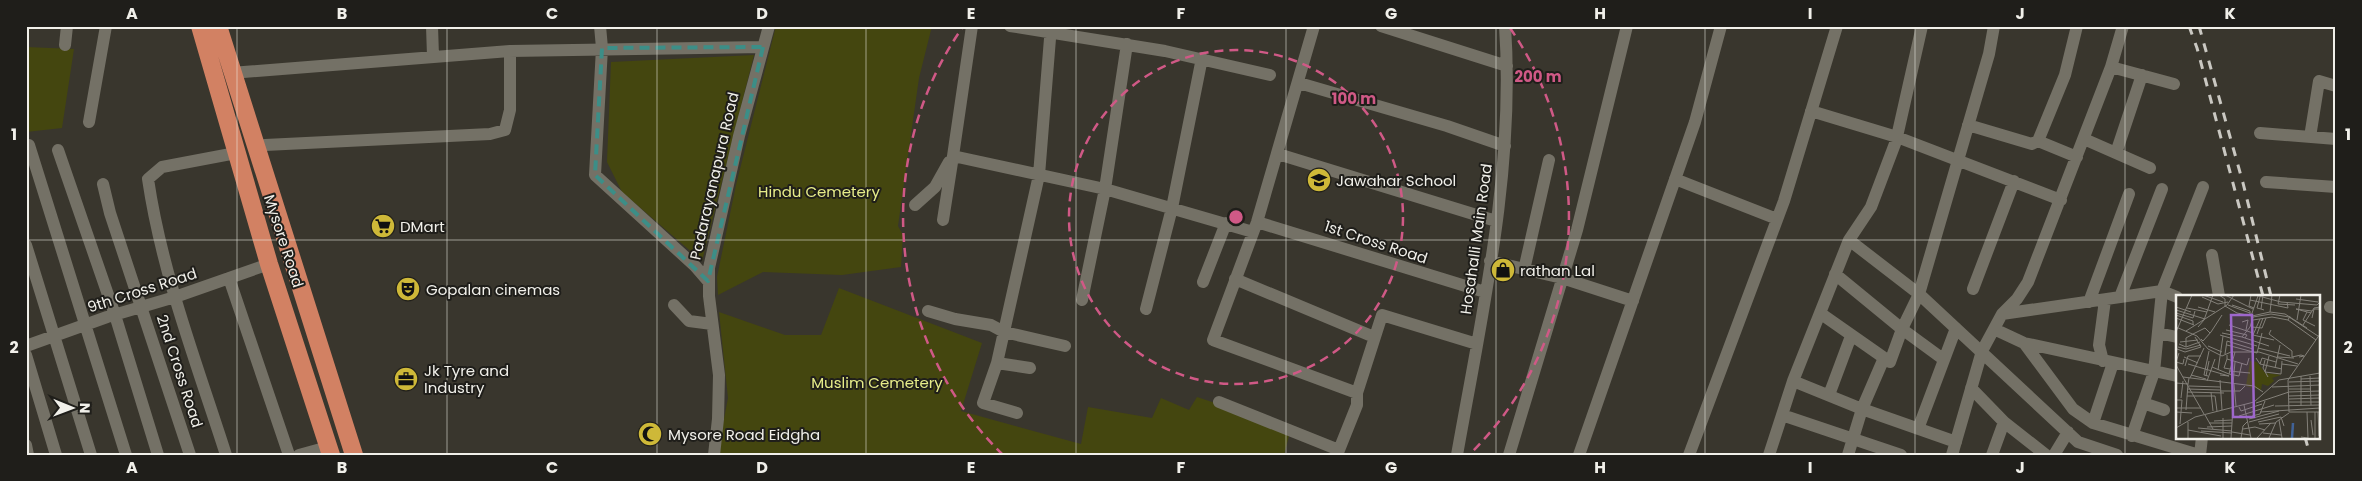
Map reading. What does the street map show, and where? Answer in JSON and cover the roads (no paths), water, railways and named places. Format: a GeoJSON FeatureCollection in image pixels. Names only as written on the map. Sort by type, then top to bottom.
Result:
{"type":"FeatureCollection","features":[{"type":"Feature","properties":{"kind":"highway","name":"Mysore Road"},"geometry":{"type":"LineString","coordinates":[[200,26],[269,264],[330,451]]}},
{"type":"Feature","properties":{"kind":"highway","name":"Mysore Road"},"geometry":{"type":"LineString","coordinates":[[218,26],[231,73],[354,455]]}},
{"type":"Feature","properties":{"kind":"street"},"geometry":{"type":"LineString","coordinates":[[65,45],[67,26]]}},
{"type":"Feature","properties":{"kind":"street"},"geometry":{"type":"LineString","coordinates":[[89,122],[106,26]]}},
{"type":"Feature","properties":{"kind":"street"},"geometry":{"type":"LineString","coordinates":[[432,26],[433,56]]}},
{"type":"Feature","properties":{"kind":"street"},"geometry":{"type":"LineString","coordinates":[[600,26],[602,48],[595,175],[694,266],[708,282]]}},
{"type":"Feature","properties":{"kind":"street","name":"Padarayanapura Road"},"geometry":{"type":"LineString","coordinates":[[714,455],[719,375],[708,282],[711,255],[769,26]]}},
{"type":"Feature","properties":{"kind":"street"},"geometry":{"type":"LineString","coordinates":[[943,220],[972,26]]}},
{"type":"Feature","properties":{"kind":"street"},"geometry":{"type":"LineString","coordinates":[[1010,26],[1051,29],[1099,40],[1202,58],[1270,75]]}},
{"type":"Feature","properties":{"kind":"street"},"geometry":{"type":"LineString","coordinates":[[1099,40],[1101,26]]}},
{"type":"Feature","properties":{"kind":"street"},"geometry":{"type":"LineString","coordinates":[[1314,26],[1278,154],[1255,227],[1213,340],[1357,393]]}},
{"type":"Feature","properties":{"kind":"street"},"geometry":{"type":"LineString","coordinates":[[1381,26],[1508,66]]}},
{"type":"Feature","properties":{"kind":"street","name":"Hosahalli Main Road"},"geometry":{"type":"LineString","coordinates":[[1456,455],[1477,344],[1496,221],[1505,146],[1508,66],[1505,26]]}},
{"type":"Feature","properties":{"kind":"street"},"geometry":{"type":"LineString","coordinates":[[1509,455],[1577,230],[1628,26]]}},
{"type":"Feature","properties":{"kind":"street"},"geometry":{"type":"LineString","coordinates":[[1579,455],[1696,122],[1722,26]]}},
{"type":"Feature","properties":{"kind":"street"},"geometry":{"type":"LineString","coordinates":[[1689,455],[1777,219],[1837,26]]}},
{"type":"Feature","properties":{"kind":"street"},"geometry":{"type":"LineString","coordinates":[[1774,453],[1782,415],[1793,380],[1849,240],[1871,207],[1897,137],[1922,26]]}},
{"type":"Feature","properties":{"kind":"street"},"geometry":{"type":"LineString","coordinates":[[1820,313],[1890,362],[1902,329],[1919,294],[1989,54],[1994,26]]}},
{"type":"Feature","properties":{"kind":"street"},"geometry":{"type":"LineString","coordinates":[[1968,125],[2032,144],[2038,141],[2065,75],[2077,26]]}},
{"type":"Feature","properties":{"kind":"street"},"geometry":{"type":"LineString","coordinates":[[1952,455],[1982,351],[2002,314],[2017,299],[2028,282],[2111,67],[2123,26]]}},
{"type":"Feature","properties":{"kind":"street"},"geometry":{"type":"LineString","coordinates":[[1017,413],[983,403],[997,363],[1039,175],[1051,29]]}},
{"type":"Feature","properties":{"kind":"street"},"geometry":{"type":"LineString","coordinates":[[1082,300],[1105,189],[1127,44]]}},
{"type":"Feature","properties":{"kind":"street"},"geometry":{"type":"LineString","coordinates":[[231,73],[510,51],[602,48],[763,47]]}},
{"type":"Feature","properties":{"kind":"street"},"geometry":{"type":"LineString","coordinates":[[255,148],[265,145],[490,134],[506,130],[510,110],[510,51]]}},
{"type":"Feature","properties":{"kind":"street"},"geometry":{"type":"LineString","coordinates":[[1146,309],[1172,208],[1202,58]]}},
{"type":"Feature","properties":{"kind":"street"},"geometry":{"type":"LineString","coordinates":[[2111,67],[2174,84]]}},
{"type":"Feature","properties":{"kind":"street"},"geometry":{"type":"LineString","coordinates":[[2116,153],[2142,75]]}},
{"type":"Feature","properties":{"kind":"street"},"geometry":{"type":"LineString","coordinates":[[2310,137],[2319,81],[2336,86]]}},
{"type":"Feature","properties":{"kind":"street"},"geometry":{"type":"LineString","coordinates":[[1299,82],[1447,126],[1505,146]]}},
{"type":"Feature","properties":{"kind":"street"},"geometry":{"type":"LineString","coordinates":[[1811,111],[1897,137],[2061,200]]}},
{"type":"Feature","properties":{"kind":"street"},"geometry":{"type":"LineString","coordinates":[[2260,133],[2336,139]]}},
{"type":"Feature","properties":{"kind":"street"},"geometry":{"type":"LineString","coordinates":[[2084,139],[2150,168]]}},
{"type":"Feature","properties":{"kind":"street"},"geometry":{"type":"LineString","coordinates":[[2038,141],[2077,157]]}},
{"type":"Feature","properties":{"kind":"street"},"geometry":{"type":"LineString","coordinates":[[29,145],[126,455]]}},
{"type":"Feature","properties":{"kind":"street"},"geometry":{"type":"LineString","coordinates":[[58,150],[115,315],[158,455]]}},
{"type":"Feature","properties":{"kind":"street"},"geometry":{"type":"LineString","coordinates":[[226,455],[175,297],[154,219],[148,179],[162,167],[236,153]]}},
{"type":"Feature","properties":{"kind":"street"},"geometry":{"type":"LineString","coordinates":[[1278,154],[1496,221]]}},
{"type":"Feature","properties":{"kind":"street"},"geometry":{"type":"LineString","coordinates":[[915,205],[935,187],[953,156]]}},
{"type":"Feature","properties":{"kind":"street","name":"1st Cross Road"},"geometry":{"type":"LineString","coordinates":[[953,156],[1105,189],[1226,223],[1255,227],[1484,292]]}},
{"type":"Feature","properties":{"kind":"street"},"geometry":{"type":"LineString","coordinates":[[1524,270],[1549,160]]}},
{"type":"Feature","properties":{"kind":"street"},"geometry":{"type":"LineString","coordinates":[[1676,179],[1777,219]]}},
{"type":"Feature","properties":{"kind":"street"},"geometry":{"type":"LineString","coordinates":[[1973,288],[2014,181]]}},
{"type":"Feature","properties":{"kind":"street"},"geometry":{"type":"LineString","coordinates":[[2266,182],[2336,187]]}},
{"type":"Feature","properties":{"kind":"street","name":"2nd Cross Road"},"geometry":{"type":"LineString","coordinates":[[103,184],[110,213],[190,455]]}},
{"type":"Feature","properties":{"kind":"street"},"geometry":{"type":"LineString","coordinates":[[2132,436],[2154,372],[2162,292],[2203,187]]}},
{"type":"Feature","properties":{"kind":"street"},"geometry":{"type":"LineString","coordinates":[[2120,298],[2162,189]]}},
{"type":"Feature","properties":{"kind":"street"},"geometry":{"type":"LineString","coordinates":[[2089,302],[2129,194]]}},
{"type":"Feature","properties":{"kind":"street"},"geometry":{"type":"LineString","coordinates":[[1203,282],[1226,223]]}},
{"type":"Feature","properties":{"kind":"street"},"geometry":{"type":"LineString","coordinates":[[1849,240],[1919,294],[1982,351],[2078,442],[2083,455]]}},
{"type":"Feature","properties":{"kind":"street"},"geometry":{"type":"LineString","coordinates":[[26,245],[92,455]]}},
{"type":"Feature","properties":{"kind":"street"},"geometry":{"type":"LineString","coordinates":[[2212,256],[2219,295]]}},
{"type":"Feature","properties":{"kind":"street"},"geometry":{"type":"LineString","coordinates":[[1490,261],[1562,278],[1633,301]]}},
{"type":"Feature","properties":{"kind":"street","name":"9th Cross Road"},"geometry":{"type":"LineString","coordinates":[[26,346],[269,264]]}},
{"type":"Feature","properties":{"kind":"street"},"geometry":{"type":"LineString","coordinates":[[1835,274],[1902,329],[1943,359]]}},
{"type":"Feature","properties":{"kind":"street"},"geometry":{"type":"LineString","coordinates":[[229,278],[289,455]]}},
{"type":"Feature","properties":{"kind":"street"},"geometry":{"type":"LineString","coordinates":[[1236,280],[1374,337]]}},
{"type":"Feature","properties":{"kind":"street"},"geometry":{"type":"LineString","coordinates":[[2002,314],[2162,292],[2176,297]]}},
{"type":"Feature","properties":{"kind":"street"},"geometry":{"type":"LineString","coordinates":[[2093,423],[2108,362],[2099,345],[2105,300]]}},
{"type":"Feature","properties":{"kind":"street"},"geometry":{"type":"LineString","coordinates":[[674,304],[689,321],[712,324]]}},
{"type":"Feature","properties":{"kind":"street"},"geometry":{"type":"LineString","coordinates":[[928,311],[969,322],[992,325],[1004,332],[1065,346]]}},
{"type":"Feature","properties":{"kind":"street"},"geometry":{"type":"LineString","coordinates":[[1220,402],[1338,452],[1357,405],[1357,393],[1382,315],[1477,344]]}},
{"type":"Feature","properties":{"kind":"street"},"geometry":{"type":"LineString","coordinates":[[1918,429],[1956,328]]}},
{"type":"Feature","properties":{"kind":"street"},"geometry":{"type":"LineString","coordinates":[[1994,329],[2024,343],[2176,376]]}},
{"type":"Feature","properties":{"kind":"street"},"geometry":{"type":"LineString","coordinates":[[2158,333],[2176,337]]}},
{"type":"Feature","properties":{"kind":"street"},"geometry":{"type":"LineString","coordinates":[[1829,395],[1851,336]]}},
{"type":"Feature","properties":{"kind":"street"},"geometry":{"type":"LineString","coordinates":[[2024,343],[2073,409],[2093,423],[2200,455],[2202,438]]}},
{"type":"Feature","properties":{"kind":"street"},"geometry":{"type":"LineString","coordinates":[[26,356],[56,455]]}},
{"type":"Feature","properties":{"kind":"street"},"geometry":{"type":"LineString","coordinates":[[1848,455],[1862,409],[1884,358]]}},
{"type":"Feature","properties":{"kind":"street"},"geometry":{"type":"LineString","coordinates":[[997,363],[1030,368]]}},
{"type":"Feature","properties":{"kind":"street"},"geometry":{"type":"LineString","coordinates":[[1793,380],[1862,409],[1956,442]]}},
{"type":"Feature","properties":{"kind":"street"},"geometry":{"type":"LineString","coordinates":[[1972,388],[2004,422],[2046,455]]}},
{"type":"Feature","properties":{"kind":"street"},"geometry":{"type":"LineString","coordinates":[[2143,403],[2164,410]]}},
{"type":"Feature","properties":{"kind":"street"},"geometry":{"type":"LineString","coordinates":[[1782,415],[1901,455]]}},
{"type":"Feature","properties":{"kind":"street"},"geometry":{"type":"LineString","coordinates":[[1992,454],[2004,422]]}},
{"type":"Feature","properties":{"kind":"street"},"geometry":{"type":"LineString","coordinates":[[2054,455],[2068,432]]}},
{"type":"Feature","properties":{"kind":"street"},"geometry":{"type":"LineString","coordinates":[[2078,442],[2117,455]]}},
{"type":"Feature","properties":{"kind":"street"},"geometry":{"type":"LineString","coordinates":[[26,445],[28,455]]}},
{"type":"Feature","properties":{"kind":"street"},"geometry":{"type":"LineString","coordinates":[[299,455],[330,451]]}},
{"type":"Feature","properties":{"kind":"railway"},"geometry":{"type":"LineString","coordinates":[[2189,26],[2197,48],[2263,295]]}},
{"type":"Feature","properties":{"kind":"railway"},"geometry":{"type":"LineString","coordinates":[[2199,26],[2243,183],[2271,295]]}},
{"type":"Feature","properties":{"kind":"railway"},"geometry":{"type":"LineString","coordinates":[[2305,438],[2310,455]]}},
{"type":"Feature","properties":{"kind":"place","name":"Jawahar School"},"geometry":{"type":"Point","coordinates":[1319,180]}},
{"type":"Feature","properties":{"kind":"place","name":"DMart"},"geometry":{"type":"Point","coordinates":[383,226]}},
{"type":"Feature","properties":{"kind":"place","name":"rathan Lal"},"geometry":{"type":"Point","coordinates":[1503,270]}},
{"type":"Feature","properties":{"kind":"place","name":"Gopalan cinemas"},"geometry":{"type":"Point","coordinates":[408,289]}},
{"type":"Feature","properties":{"kind":"place","name":"Jk Tyre and Industry"},"geometry":{"type":"Point","coordinates":[406,379]}},
{"type":"Feature","properties":{"kind":"place","name":"Mysore Road Eidgha"},"geometry":{"type":"Point","coordinates":[650,434]}},
{"type":"Feature","properties":{"kind":"park label","name":"Hindu Cemetery"},"geometry":{"type":"Point","coordinates":[819,191]}},
{"type":"Feature","properties":{"kind":"park label","name":"Muslim Cemetery"},"geometry":{"type":"Point","coordinates":[877,382]}}]}
